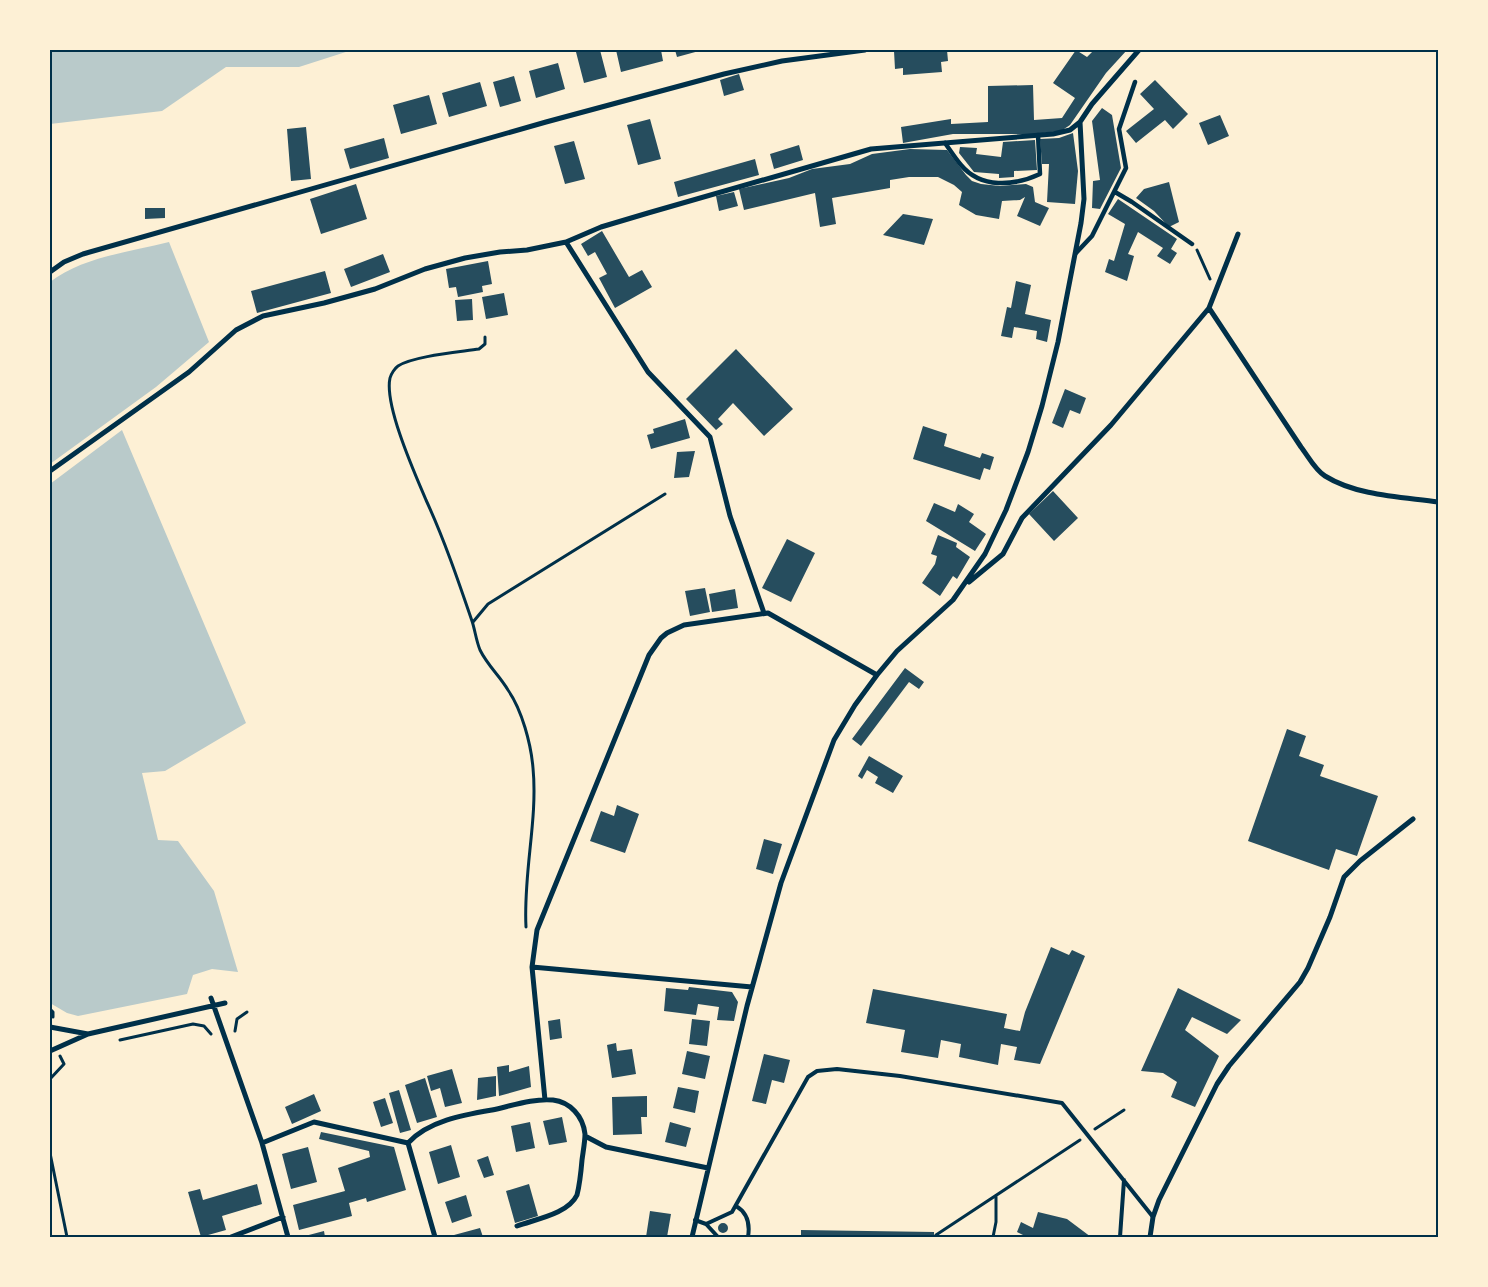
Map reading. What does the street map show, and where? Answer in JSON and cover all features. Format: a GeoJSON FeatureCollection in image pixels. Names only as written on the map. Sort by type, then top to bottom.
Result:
{"type":"FeatureCollection","features":[{"type":"Feature","properties":{"kind":"street"},"geometry":{"type":"LineString","coordinates":[[50,272],[64,262],[84,254],[529,127],[724,74],[782,61],[865,50]]}},
{"type":"Feature","properties":{"kind":"street"},"geometry":{"type":"LineString","coordinates":[[50,471],[189,372],[236,330],[263,316],[375,290],[425,269],[465,258],[527,250],[566,242],[601,227],[629,218],[871,149],[1038,136],[1070,130],[1080,122],[1092,104],[1139,50]]}},
{"type":"Feature","properties":{"kind":"street"},"geometry":{"type":"LineString","coordinates":[[1076,253],[1092,236],[1126,168],[1119,129],[1135,82]]}},
{"type":"Feature","properties":{"kind":"street"},"geometry":{"type":"LineString","coordinates":[[692,1237],[752,987],[780,883],[834,740],[855,705],[897,650],[953,600],[985,554],[1006,510],[1028,452],[1058,342],[1076,253],[1084,198],[1080,122]]}},
{"type":"Feature","properties":{"kind":"street"},"geometry":{"type":"LineString","coordinates":[[945,143],[961,166],[982,181],[1012,183],[1040,174],[1038,136]]}},
{"type":"Feature","properties":{"kind":"street"},"geometry":{"type":"LineString","coordinates":[[1115,192],[1192,244]]}},
{"type":"Feature","properties":{"kind":"street"},"geometry":{"type":"LineString","coordinates":[[962,586],[1003,554],[1022,518],[1111,425],[1209,308],[1238,234]]}},
{"type":"Feature","properties":{"kind":"street"},"geometry":{"type":"LineString","coordinates":[[566,242],[648,372],[710,437],[730,516],[764,614]]}},
{"type":"Feature","properties":{"kind":"street"},"geometry":{"type":"LineString","coordinates":[[1209,308],[1306,454],[1324,476],[1344,485],[1372,493],[1438,502]]}},
{"type":"Feature","properties":{"kind":"street"},"geometry":{"type":"LineString","coordinates":[[544,1100],[532,967],[539,924],[649,655],[656,644],[667,633],[684,625],[764,614],[775,616],[877,675]]}},
{"type":"Feature","properties":{"kind":"street"},"geometry":{"type":"LineString","coordinates":[[1150,1237],[1153,1217],[1159,1200],[1217,1084],[1229,1066],[1300,982],[1330,917],[1344,877],[1360,861],[1413,819]]}},
{"type":"Feature","properties":{"kind":"street"},"geometry":{"type":"LineString","coordinates":[[532,967],[752,987]]}},
{"type":"Feature","properties":{"kind":"street"},"geometry":{"type":"LineString","coordinates":[[211,998],[262,1143],[288,1237]]}},
{"type":"Feature","properties":{"kind":"street"},"geometry":{"type":"LineString","coordinates":[[50,1051],[88,1034],[225,1004]]}},
{"type":"Feature","properties":{"kind":"street"},"geometry":{"type":"LineString","coordinates":[[50,1027],[88,1034]]}},
{"type":"Feature","properties":{"kind":"street"},"geometry":{"type":"LineString","coordinates":[[408,1143],[416,1134],[427,1127],[481,1112],[544,1100],[558,1101],[572,1108],[582,1122],[585,1136],[579,1186],[574,1201],[564,1209],[517,1226]]}},
{"type":"Feature","properties":{"kind":"street"},"geometry":{"type":"LineString","coordinates":[[262,1143],[314,1122],[408,1143]]}},
{"type":"Feature","properties":{"kind":"street"},"geometry":{"type":"LineString","coordinates":[[585,1136],[606,1147],[708,1168]]}},
{"type":"Feature","properties":{"kind":"street"},"geometry":{"type":"LineString","coordinates":[[408,1143],[435,1237]]}},
{"type":"Feature","properties":{"kind":"street"},"geometry":{"type":"LineString","coordinates":[[231,1237],[282,1216]]}},
{"type":"Feature","properties":{"kind":"lane"},"geometry":{"type":"LineString","coordinates":[[706,1224],[732,1212],[808,1077],[817,1072],[837,1069],[896,1076],[1062,1103],[1153,1217]]}},
{"type":"Feature","properties":{"kind":"lane"},"geometry":{"type":"LineString","coordinates":[[1120,1237],[1124,1180]]}},
{"type":"Feature","properties":{"kind":"lane"},"geometry":{"type":"LineString","coordinates":[[736,1206],[740,1208],[748,1222],[748,1237]]}},
{"type":"Feature","properties":{"kind":"lane"},"geometry":{"type":"LineString","coordinates":[[695,1220],[706,1224],[718,1237]]}},
{"type":"Feature","properties":{"kind":"path"},"geometry":{"type":"LineString","coordinates":[[1192,244],[1203,261],[1214,294]]}},
{"type":"Feature","properties":{"kind":"path"},"geometry":{"type":"LineString","coordinates":[[485,337],[485,344],[479,348],[410,361],[396,367],[390,378],[389,394],[406,455],[436,524],[473,623],[480,648],[489,667],[508,689],[520,711],[533,767],[534,793],[524,899],[526,928]]}},
{"type":"Feature","properties":{"kind":"path"},"geometry":{"type":"LineString","coordinates":[[473,623],[488,604],[665,494]]}},
{"type":"Feature","properties":{"kind":"path"},"geometry":{"type":"LineString","coordinates":[[235,1032],[237,1019],[247,1012]]}},
{"type":"Feature","properties":{"kind":"path"},"geometry":{"type":"LineString","coordinates":[[116,1041],[193,1024],[204,1026],[212,1035]]}},
{"type":"Feature","properties":{"kind":"path"},"geometry":{"type":"LineString","coordinates":[[50,1079],[64,1064],[62,1060]]}},
{"type":"Feature","properties":{"kind":"path"},"geometry":{"type":"LineString","coordinates":[[936,1235],[1124,1110]]}},
{"type":"Feature","properties":{"kind":"path"},"geometry":{"type":"LineString","coordinates":[[50,1153],[68,1237]]}},
{"type":"Feature","properties":{"kind":"path"},"geometry":{"type":"LineString","coordinates":[[993,1237],[996,1222],[996,1195]]}},
{"type":"Feature","properties":{"kind":"shaded area"},"geometry":{"type":"Polygon","coordinates":[[[50,50],[352,50],[299,67],[226,67],[162,111],[50,124],[50,50]]]}},
{"type":"Feature","properties":{"kind":"shaded area"},"geometry":{"type":"Polygon","coordinates":[[[169,242],[209,342],[156,387],[50,464],[50,282],[91,261],[169,242]]]}},
{"type":"Feature","properties":{"kind":"shaded area"},"geometry":{"type":"Polygon","coordinates":[[[122,430],[246,723],[165,771],[142,773],[158,840],[178,841],[214,891],[238,972],[212,969],[193,975],[187,994],[78,1016],[67,1013],[50,1003],[50,484],[122,430]]]}},
{"type":"Feature","properties":{"kind":"building"},"geometry":{"type":"Polygon","coordinates":[[[600,50],[607,77],[584,83],[576,52],[600,50]]]}},
{"type":"Feature","properties":{"kind":"building"},"geometry":{"type":"Polygon","coordinates":[[[616,50],[661,50],[663,61],[621,72],[616,50]]]}},
{"type":"Feature","properties":{"kind":"building"},"geometry":{"type":"Polygon","coordinates":[[[675,50],[699,50],[699,51],[677,57],[675,50]]]}},
{"type":"Feature","properties":{"kind":"building"},"geometry":{"type":"Polygon","coordinates":[[[947,50],[948,61],[941,62],[942,72],[903,75],[903,68],[895,69],[894,51],[947,50]]]}},
{"type":"Feature","properties":{"kind":"building"},"geometry":{"type":"Polygon","coordinates":[[[1076,50],[1087,57],[1094,50],[1127,50],[1106,73],[1070,125],[1061,131],[1034,134],[953,134],[903,143],[901,127],[951,119],[951,124],[988,122],[988,86],[1033,85],[1034,120],[1062,118],[1075,98],[1053,83],[1076,50]]]}},
{"type":"Feature","properties":{"kind":"building"},"geometry":{"type":"Polygon","coordinates":[[[558,63],[565,89],[536,98],[529,71],[558,63]]]}},
{"type":"Feature","properties":{"kind":"building"},"geometry":{"type":"Polygon","coordinates":[[[739,74],[744,90],[724,96],[720,80],[739,74]]]}},
{"type":"Feature","properties":{"kind":"building"},"geometry":{"type":"Polygon","coordinates":[[[514,76],[521,101],[500,107],[493,82],[514,76]]]}},
{"type":"Feature","properties":{"kind":"building"},"geometry":{"type":"Polygon","coordinates":[[[1155,80],[1188,114],[1173,129],[1165,120],[1136,143],[1126,131],[1154,109],[1140,94],[1155,80]]]}},
{"type":"Feature","properties":{"kind":"building"},"geometry":{"type":"Polygon","coordinates":[[[480,82],[487,106],[449,117],[442,93],[480,82]]]}},
{"type":"Feature","properties":{"kind":"building"},"geometry":{"type":"Polygon","coordinates":[[[429,95],[437,124],[401,134],[393,105],[429,95]]]}},
{"type":"Feature","properties":{"kind":"building"},"geometry":{"type":"Polygon","coordinates":[[[1102,108],[1112,115],[1121,168],[1100,209],[1092,208],[1093,181],[1100,180],[1092,121],[1102,108]]]}},
{"type":"Feature","properties":{"kind":"building"},"geometry":{"type":"Polygon","coordinates":[[[1220,115],[1229,136],[1208,145],[1199,123],[1220,115]]]}},
{"type":"Feature","properties":{"kind":"building"},"geometry":{"type":"Polygon","coordinates":[[[650,119],[661,159],[638,165],[627,125],[650,119]]]}},
{"type":"Feature","properties":{"kind":"building"},"geometry":{"type":"Polygon","coordinates":[[[306,127],[311,179],[291,181],[287,129],[306,127]]]}},
{"type":"Feature","properties":{"kind":"building"},"geometry":{"type":"Polygon","coordinates":[[[1073,133],[1078,171],[1075,204],[1047,202],[1049,164],[1042,164],[1040,139],[1059,138],[1073,133]]]}},
{"type":"Feature","properties":{"kind":"building"},"geometry":{"type":"Polygon","coordinates":[[[384,138],[389,158],[350,169],[344,149],[384,138]]]}},
{"type":"Feature","properties":{"kind":"building"},"geometry":{"type":"Polygon","coordinates":[[[1035,140],[1037,170],[1014,171],[1014,177],[999,178],[999,174],[974,172],[959,153],[960,147],[977,148],[976,154],[1001,157],[1003,142],[1035,140]]]}},
{"type":"Feature","properties":{"kind":"building"},"geometry":{"type":"Polygon","coordinates":[[[574,141],[585,179],[565,184],[554,146],[574,141]]]}},
{"type":"Feature","properties":{"kind":"building"},"geometry":{"type":"Polygon","coordinates":[[[799,145],[803,160],[774,169],[770,154],[799,145]]]}},
{"type":"Feature","properties":{"kind":"building"},"geometry":{"type":"Polygon","coordinates":[[[910,149],[947,150],[972,181],[981,184],[1000,186],[1026,184],[1033,187],[1035,202],[1049,208],[1040,226],[1017,216],[1025,197],[1020,200],[1002,201],[999,219],[976,215],[959,205],[962,192],[954,185],[938,177],[909,177],[890,180],[890,188],[832,198],[836,224],[820,227],[815,193],[744,210],[739,189],[789,178],[812,169],[850,164],[872,154],[910,149]]]}},
{"type":"Feature","properties":{"kind":"building"},"geometry":{"type":"Polygon","coordinates":[[[755,159],[759,175],[678,197],[674,182],[755,159]]]}},
{"type":"Feature","properties":{"kind":"building"},"geometry":{"type":"Polygon","coordinates":[[[1169,182],[1179,222],[1169,227],[1154,211],[1136,198],[1144,189],[1169,182]]]}},
{"type":"Feature","properties":{"kind":"building"},"geometry":{"type":"Polygon","coordinates":[[[356,184],[367,219],[321,234],[310,199],[356,184]]]}},
{"type":"Feature","properties":{"kind":"building"},"geometry":{"type":"Polygon","coordinates":[[[734,192],[738,206],[719,211],[716,196],[734,192]]]}},
{"type":"Feature","properties":{"kind":"building"},"geometry":{"type":"Polygon","coordinates":[[[1118,199],[1177,239],[1171,249],[1177,253],[1170,264],[1157,256],[1163,248],[1138,232],[1128,254],[1134,256],[1127,281],[1105,272],[1109,259],[1114,261],[1125,224],[1108,214],[1118,199]]]}},
{"type":"Feature","properties":{"kind":"building"},"geometry":{"type":"Polygon","coordinates":[[[145,208],[165,208],[165,218],[145,219],[145,208]]]}},
{"type":"Feature","properties":{"kind":"building"},"geometry":{"type":"Polygon","coordinates":[[[903,214],[933,219],[924,245],[883,235],[903,214]]]}},
{"type":"Feature","properties":{"kind":"building"},"geometry":{"type":"Polygon","coordinates":[[[602,231],[629,277],[642,270],[652,287],[615,308],[599,278],[607,274],[595,252],[588,256],[581,244],[602,231]]]}},
{"type":"Feature","properties":{"kind":"building"},"geometry":{"type":"Polygon","coordinates":[[[383,254],[390,272],[351,287],[344,269],[383,254]]]}},
{"type":"Feature","properties":{"kind":"building"},"geometry":{"type":"Polygon","coordinates":[[[488,261],[492,284],[482,286],[483,292],[458,297],[456,287],[449,288],[446,269],[488,261]]]}},
{"type":"Feature","properties":{"kind":"building"},"geometry":{"type":"Polygon","coordinates":[[[325,271],[331,293],[257,313],[251,291],[325,271]]]}},
{"type":"Feature","properties":{"kind":"building"},"geometry":{"type":"Polygon","coordinates":[[[1016,281],[1031,285],[1025,314],[1051,320],[1047,342],[1036,339],[1037,331],[1014,327],[1012,338],[1001,336],[1007,307],[1011,308],[1016,281]]]}},
{"type":"Feature","properties":{"kind":"building"},"geometry":{"type":"Polygon","coordinates":[[[504,293],[508,315],[486,319],[482,297],[504,293]]]}},
{"type":"Feature","properties":{"kind":"building"},"geometry":{"type":"Polygon","coordinates":[[[472,299],[473,320],[457,321],[455,300],[472,299]]]}},
{"type":"Feature","properties":{"kind":"building"},"geometry":{"type":"Polygon","coordinates":[[[736,349],[793,409],[764,436],[733,403],[718,419],[723,424],[716,430],[686,399],[736,349]]]}},
{"type":"Feature","properties":{"kind":"building"},"geometry":{"type":"Polygon","coordinates":[[[1065,389],[1086,398],[1080,414],[1070,410],[1063,428],[1052,423],[1065,389]]]}},
{"type":"Feature","properties":{"kind":"building"},"geometry":{"type":"Polygon","coordinates":[[[685,419],[690,438],[651,449],[647,435],[654,433],[653,429],[685,419]]]}},
{"type":"Feature","properties":{"kind":"building"},"geometry":{"type":"Polygon","coordinates":[[[923,426],[947,434],[944,446],[980,458],[982,453],[994,457],[990,470],[984,468],[980,480],[913,459],[923,426]]]}},
{"type":"Feature","properties":{"kind":"building"},"geometry":{"type":"Polygon","coordinates":[[[695,451],[689,477],[674,478],[677,452],[695,451]]]}},
{"type":"Feature","properties":{"kind":"building"},"geometry":{"type":"Polygon","coordinates":[[[1053,491],[1078,518],[1054,541],[1029,514],[1053,491]]]}},
{"type":"Feature","properties":{"kind":"building"},"geometry":{"type":"Polygon","coordinates":[[[934,503],[955,512],[958,504],[974,514],[969,522],[986,534],[975,551],[926,521],[934,503]]]}},
{"type":"Feature","properties":{"kind":"building"},"geometry":{"type":"Polygon","coordinates":[[[938,535],[957,543],[956,547],[970,557],[957,579],[953,576],[940,596],[922,583],[935,564],[937,556],[931,554],[938,535]]]}},
{"type":"Feature","properties":{"kind":"building"},"geometry":{"type":"Polygon","coordinates":[[[787,539],[815,553],[791,602],[762,588],[787,539]]]}},
{"type":"Feature","properties":{"kind":"building"},"geometry":{"type":"Polygon","coordinates":[[[705,588],[710,612],[690,616],[685,591],[705,588]]]}},
{"type":"Feature","properties":{"kind":"building"},"geometry":{"type":"Polygon","coordinates":[[[735,589],[738,608],[712,612],[709,594],[735,589]]]}},
{"type":"Feature","properties":{"kind":"building"},"geometry":{"type":"Polygon","coordinates":[[[905,668],[924,682],[919,689],[909,682],[861,746],[852,739],[905,668]]]}},
{"type":"Feature","properties":{"kind":"building"},"geometry":{"type":"Polygon","coordinates":[[[1287,729],[1306,736],[1299,756],[1324,765],[1320,776],[1378,796],[1357,856],[1336,849],[1329,870],[1248,841],[1287,729]]]}},
{"type":"Feature","properties":{"kind":"building"},"geometry":{"type":"Polygon","coordinates":[[[869,756],[903,776],[893,793],[875,783],[878,777],[867,770],[862,779],[858,776],[869,756]]]}},
{"type":"Feature","properties":{"kind":"building"},"geometry":{"type":"Polygon","coordinates":[[[617,805],[639,814],[625,853],[590,841],[601,811],[614,816],[617,805]]]}},
{"type":"Feature","properties":{"kind":"building"},"geometry":{"type":"Polygon","coordinates":[[[764,839],[782,844],[773,874],[756,869],[764,839]]]}},
{"type":"Feature","properties":{"kind":"building"},"geometry":{"type":"Polygon","coordinates":[[[1051,947],[1069,955],[1072,950],[1085,956],[1040,1064],[1014,1060],[1017,1047],[1001,1044],[998,1065],[959,1057],[961,1044],[941,1040],[938,1058],[901,1052],[905,1030],[866,1023],[873,989],[1007,1014],[1004,1028],[1020,1031],[1025,1012],[1051,947]]]}},
{"type":"Feature","properties":{"kind":"building"},"geometry":{"type":"Polygon","coordinates":[[[689,987],[732,992],[738,1002],[734,1021],[717,1020],[719,1007],[698,1004],[696,1015],[664,1011],[666,988],[688,990],[689,987]]]}},
{"type":"Feature","properties":{"kind":"building"},"geometry":{"type":"Polygon","coordinates":[[[1178,988],[1241,1020],[1227,1034],[1192,1017],[1185,1030],[1219,1056],[1195,1107],[1171,1097],[1177,1082],[1163,1073],[1141,1071],[1178,988]]]}},
{"type":"Feature","properties":{"kind":"building"},"geometry":{"type":"Polygon","coordinates":[[[560,1019],[562,1038],[550,1040],[548,1021],[560,1019]]]}},
{"type":"Feature","properties":{"kind":"building"},"geometry":{"type":"Polygon","coordinates":[[[692,1019],[710,1021],[707,1046],[689,1044],[692,1019]]]}},
{"type":"Feature","properties":{"kind":"building"},"geometry":{"type":"Polygon","coordinates":[[[616,1043],[617,1051],[632,1049],[636,1074],[612,1078],[607,1045],[616,1043]]]}},
{"type":"Feature","properties":{"kind":"building"},"geometry":{"type":"Polygon","coordinates":[[[687,1051],[710,1056],[705,1079],[682,1074],[687,1051]]]}},
{"type":"Feature","properties":{"kind":"building"},"geometry":{"type":"Polygon","coordinates":[[[764,1054],[790,1060],[784,1083],[772,1080],[766,1104],[752,1101],[764,1054]]]}},
{"type":"Feature","properties":{"kind":"building"},"geometry":{"type":"Polygon","coordinates":[[[509,1065],[509,1072],[529,1066],[531,1087],[499,1096],[497,1067],[509,1065]]]}},
{"type":"Feature","properties":{"kind":"building"},"geometry":{"type":"Polygon","coordinates":[[[452,1069],[462,1103],[445,1107],[440,1088],[431,1091],[427,1076],[452,1069]]]}},
{"type":"Feature","properties":{"kind":"building"},"geometry":{"type":"Polygon","coordinates":[[[496,1076],[496,1096],[477,1100],[478,1078],[496,1076]]]}},
{"type":"Feature","properties":{"kind":"building"},"geometry":{"type":"Polygon","coordinates":[[[425,1078],[437,1117],[417,1123],[405,1085],[425,1078]]]}},
{"type":"Feature","properties":{"kind":"building"},"geometry":{"type":"Polygon","coordinates":[[[678,1087],[699,1091],[695,1113],[673,1108],[678,1087]]]}},
{"type":"Feature","properties":{"kind":"building"},"geometry":{"type":"Polygon","coordinates":[[[399,1090],[411,1130],[400,1133],[389,1093],[399,1090]]]}},
{"type":"Feature","properties":{"kind":"building"},"geometry":{"type":"Polygon","coordinates":[[[314,1094],[321,1111],[292,1124],[285,1107],[314,1094]]]}},
{"type":"Feature","properties":{"kind":"building"},"geometry":{"type":"Polygon","coordinates":[[[647,1096],[647,1117],[641,1117],[642,1134],[613,1135],[612,1097],[647,1096]]]}},
{"type":"Feature","properties":{"kind":"building"},"geometry":{"type":"Polygon","coordinates":[[[385,1098],[393,1123],[381,1127],[373,1102],[385,1098]]]}},
{"type":"Feature","properties":{"kind":"building"},"geometry":{"type":"Polygon","coordinates":[[[562,1117],[567,1142],[549,1145],[543,1121],[562,1117]]]}},
{"type":"Feature","properties":{"kind":"building"},"geometry":{"type":"Polygon","coordinates":[[[530,1122],[535,1148],[516,1152],[511,1126],[530,1122]]]}},
{"type":"Feature","properties":{"kind":"building"},"geometry":{"type":"Polygon","coordinates":[[[670,1122],[691,1128],[686,1147],[665,1142],[670,1122]]]}},
{"type":"Feature","properties":{"kind":"building"},"geometry":{"type":"Polygon","coordinates":[[[321,1132],[394,1147],[406,1190],[367,1202],[366,1198],[349,1203],[352,1216],[299,1230],[293,1205],[345,1191],[338,1168],[370,1157],[369,1151],[319,1139],[321,1132]]]}},
{"type":"Feature","properties":{"kind":"building"},"geometry":{"type":"Polygon","coordinates":[[[451,1145],[460,1177],[438,1184],[429,1152],[451,1145]]]}},
{"type":"Feature","properties":{"kind":"building"},"geometry":{"type":"Polygon","coordinates":[[[308,1147],[317,1182],[291,1189],[282,1154],[308,1147]]]}},
{"type":"Feature","properties":{"kind":"building"},"geometry":{"type":"Polygon","coordinates":[[[488,1156],[494,1175],[484,1178],[477,1160],[488,1156]]]}},
{"type":"Feature","properties":{"kind":"building"},"geometry":{"type":"Polygon","coordinates":[[[257,1184],[262,1204],[222,1216],[226,1230],[201,1237],[188,1192],[200,1189],[203,1200],[257,1184]]]}},
{"type":"Feature","properties":{"kind":"building"},"geometry":{"type":"Polygon","coordinates":[[[529,1184],[538,1216],[515,1223],[506,1191],[529,1184]]]}},
{"type":"Feature","properties":{"kind":"building"},"geometry":{"type":"Polygon","coordinates":[[[466,1195],[472,1216],[452,1223],[445,1202],[466,1195]]]}},
{"type":"Feature","properties":{"kind":"building"},"geometry":{"type":"Polygon","coordinates":[[[650,1211],[671,1214],[667,1237],[646,1237],[650,1211]]]}},
{"type":"Feature","properties":{"kind":"building"},"geometry":{"type":"Polygon","coordinates":[[[1038,1212],[1067,1219],[1091,1237],[1027,1237],[1017,1232],[1021,1222],[1033,1228],[1038,1212]]]}},
{"type":"Feature","properties":{"kind":"building"},"geometry":{"type":"Polygon","coordinates":[[[721,1223],[725,1223],[728,1228],[727,1232],[721,1233],[718,1230],[718,1226],[721,1223]]]}},
{"type":"Feature","properties":{"kind":"building"},"geometry":{"type":"Polygon","coordinates":[[[480,1228],[483,1237],[455,1237],[454,1235],[480,1228]]]}},
{"type":"Feature","properties":{"kind":"building"},"geometry":{"type":"Polygon","coordinates":[[[801,1230],[934,1232],[934,1237],[801,1237],[801,1230]]]}},
{"type":"Feature","properties":{"kind":"building"},"geometry":{"type":"Polygon","coordinates":[[[324,1231],[325,1237],[305,1237],[305,1236],[324,1231]]]}}]}
